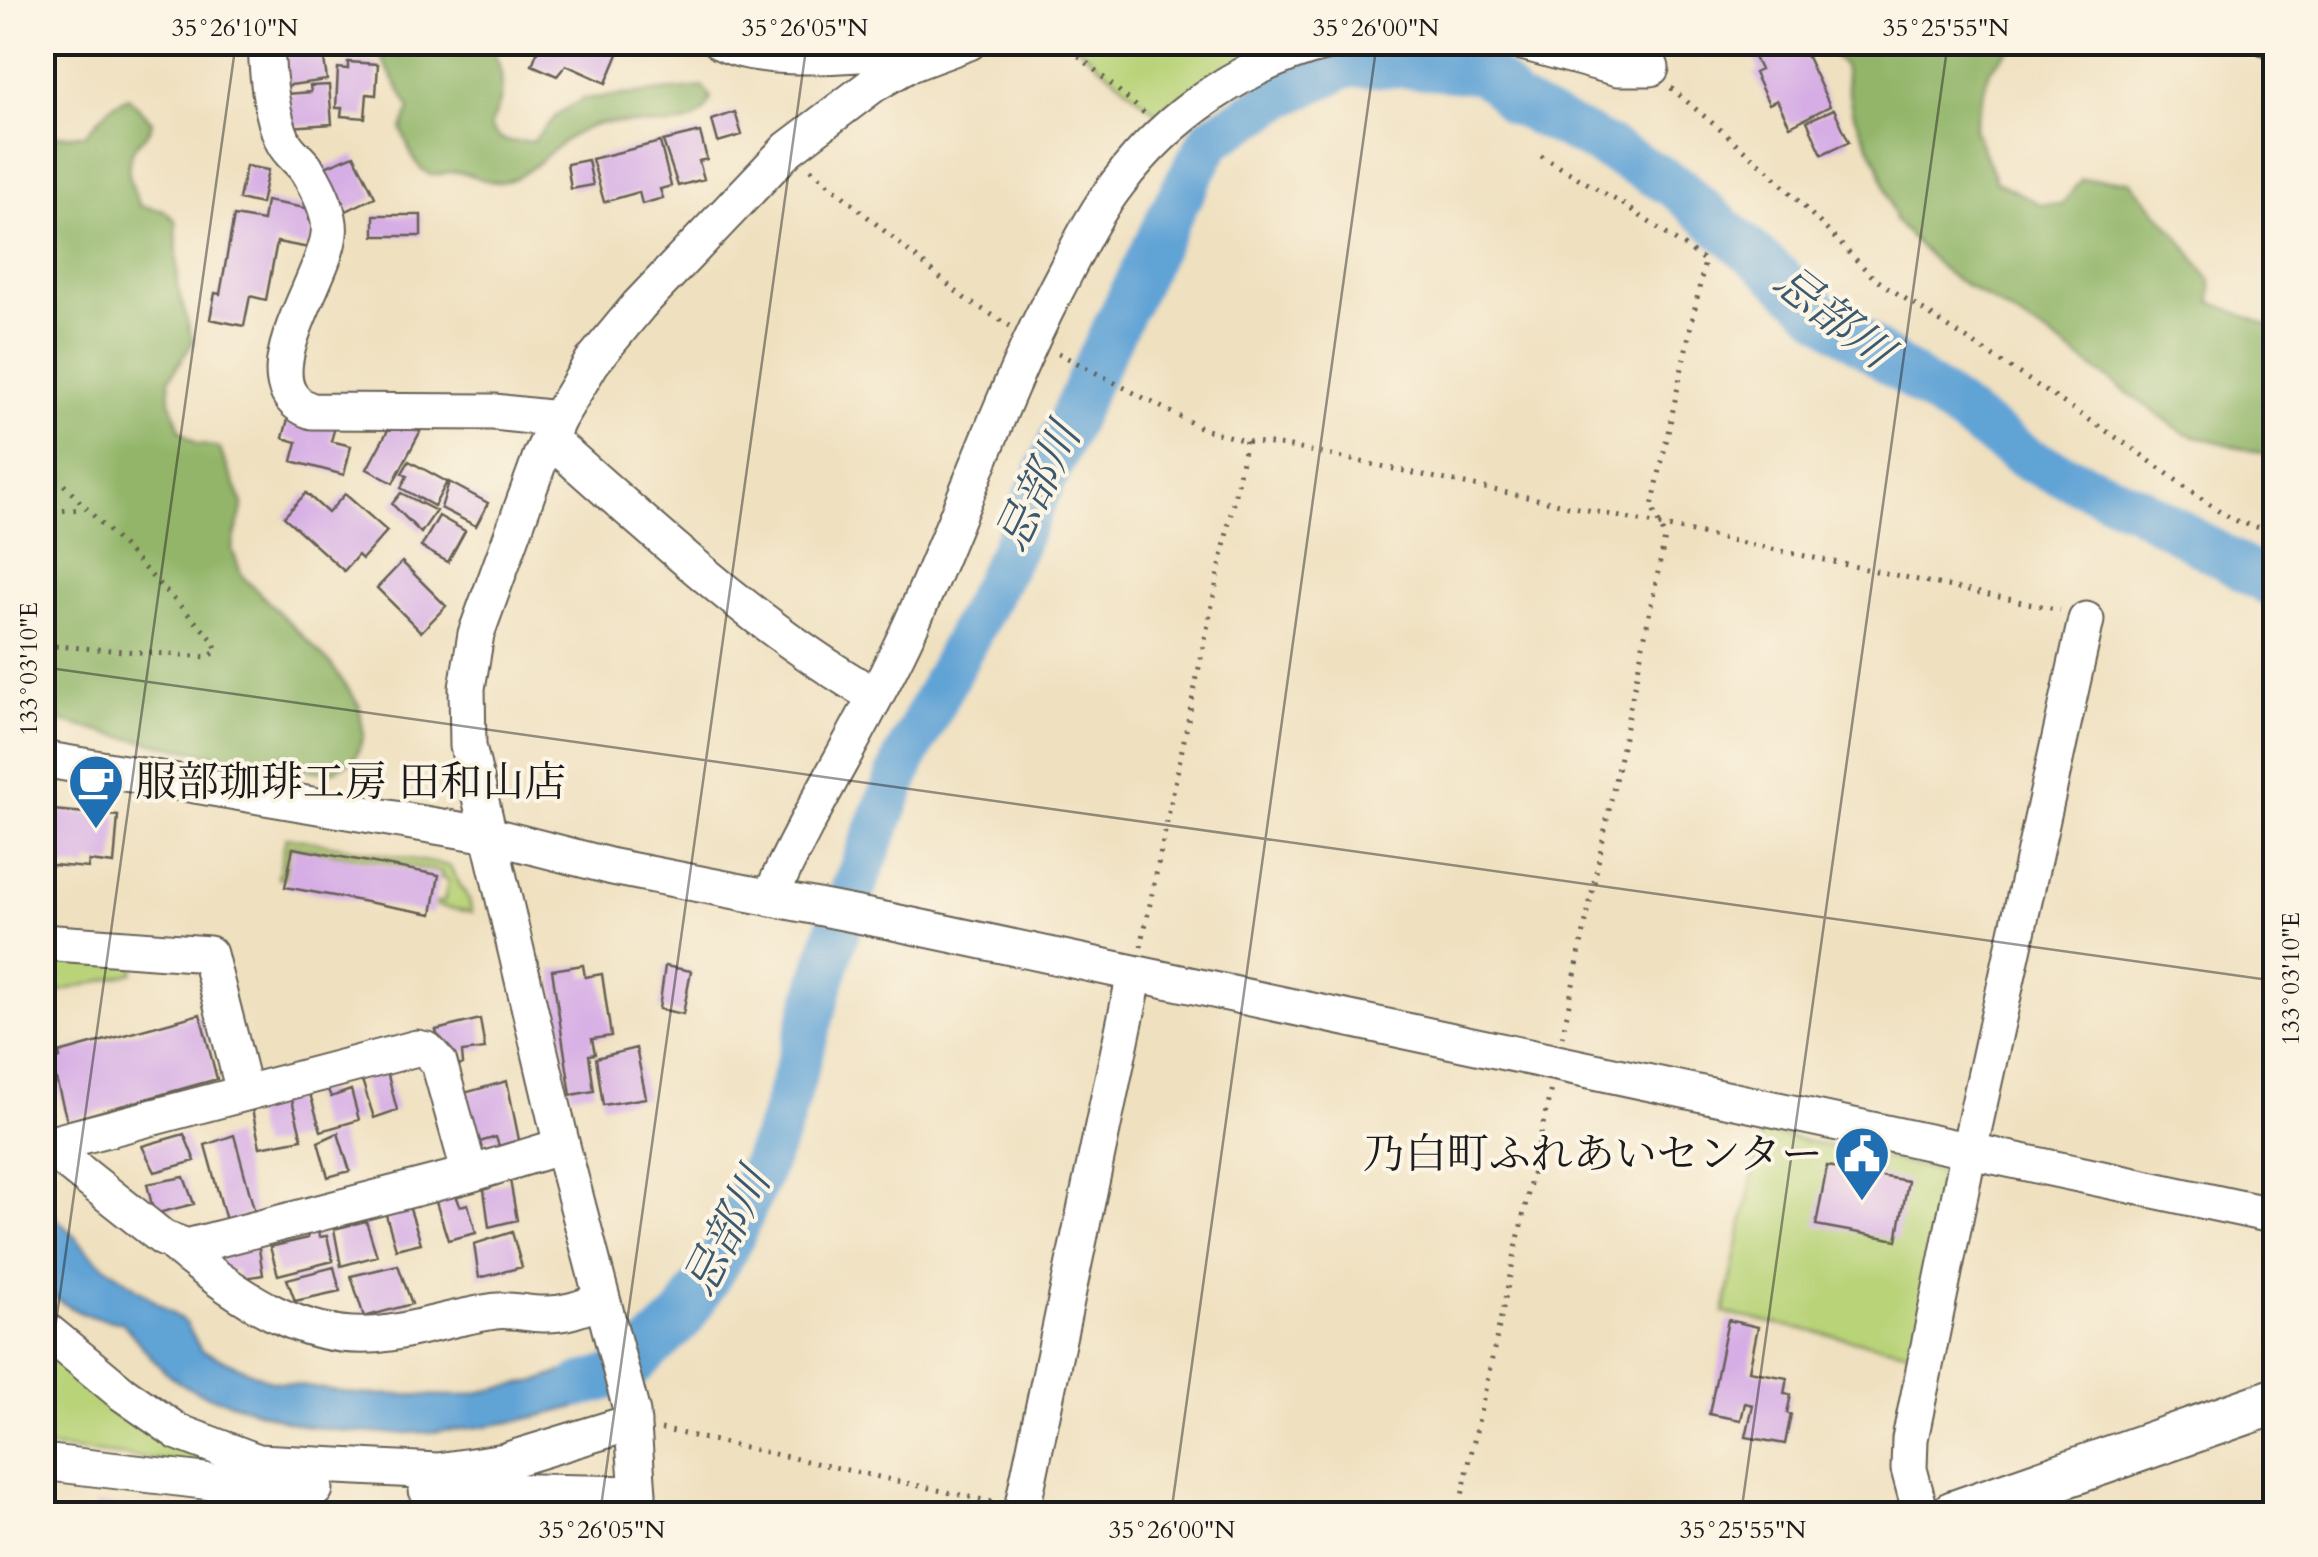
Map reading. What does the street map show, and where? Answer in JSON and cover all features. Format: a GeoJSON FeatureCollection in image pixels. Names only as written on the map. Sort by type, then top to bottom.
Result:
{"type":"FeatureCollection","features":[{"type":"Feature","properties":{"kind":"main road"},"geometry":{"type":"LineString","coordinates":[[1953,1514],[2276,1402]]}},
{"type":"Feature","properties":{"kind":"street"},"geometry":{"type":"LineString","coordinates":[[266,42],[284,144],[306,168],[330,224],[329,241],[297,319],[284,367],[286,393],[296,406],[312,411],[494,412],[554,429],[750,614],[832,671],[876,696]]}},
{"type":"Feature","properties":{"kind":"street"},"geometry":{"type":"LineString","coordinates":[[721,42],[732,48],[795,56],[895,52],[908,65]]}},
{"type":"Feature","properties":{"kind":"street"},"geometry":{"type":"LineString","coordinates":[[42,1462],[261,1501],[637,1504],[632,1418],[562,1146],[468,746],[466,688],[476,634],[554,429],[592,362],[639,306],[788,149],[836,110],[908,65],[969,42]]}},
{"type":"Feature","properties":{"kind":"street"},"geometry":{"type":"LineString","coordinates":[[774,899],[788,858],[910,628],[1032,339],[1100,206],[1165,132],[1199,103],[1271,62],[1328,42]]}},
{"type":"Feature","properties":{"kind":"street"},"geometry":{"type":"LineString","coordinates":[[1522,42],[1618,68],[1646,56]]}},
{"type":"Feature","properties":{"kind":"street"},"geometry":{"type":"LineString","coordinates":[[1921,1514],[1909,1468],[1910,1439],[1969,1150],[2086,620]]}},
{"type":"Feature","properties":{"kind":"street"},"geometry":{"type":"LineString","coordinates":[[42,760],[488,835],[613,867],[889,921],[2276,1216]]}},
{"type":"Feature","properties":{"kind":"street"},"geometry":{"type":"LineString","coordinates":[[42,942],[209,954],[244,1092]]}},
{"type":"Feature","properties":{"kind":"street"},"geometry":{"type":"LineString","coordinates":[[1022,1512],[1136,974]]}},
{"type":"Feature","properties":{"kind":"street"},"geometry":{"type":"LineString","coordinates":[[45,1144],[403,1050],[427,1050],[439,1063],[470,1174]]}},
{"type":"Feature","properties":{"kind":"street"},"geometry":{"type":"LineString","coordinates":[[45,1144],[256,1305],[310,1329],[387,1334],[501,1310],[544,1315],[603,1305]]}},
{"type":"Feature","properties":{"kind":"street"},"geometry":{"type":"LineString","coordinates":[[176,1245],[188,1248],[562,1146]]}},
{"type":"Feature","properties":{"kind":"street"},"geometry":{"type":"LineString","coordinates":[[42,1327],[122,1393],[178,1432],[258,1462],[438,1471],[505,1460],[632,1418]]}},
{"type":"Feature","properties":{"kind":"path"},"geometry":{"type":"LineString","coordinates":[[1063,42],[1165,132]]}},
{"type":"Feature","properties":{"kind":"path"},"geometry":{"type":"LineString","coordinates":[[1646,56],[1769,171],[1874,278],[2132,448],[2220,512],[2241,523],[2276,532]]}},
{"type":"Feature","properties":{"kind":"path"},"geometry":{"type":"LineString","coordinates":[[788,149],[964,298],[1032,339],[1203,429],[2072,613],[2086,620]]}},
{"type":"Feature","properties":{"kind":"path"},"geometry":{"type":"LineString","coordinates":[[1458,1514],[1556,1065],[1664,538],[1652,507],[1704,262],[1626,206],[1541,156]]}},
{"type":"Feature","properties":{"kind":"path"},"geometry":{"type":"LineString","coordinates":[[1136,974],[1246,441]]}},
{"type":"Feature","properties":{"kind":"path"},"geometry":{"type":"LineString","coordinates":[[42,462],[213,640],[218,651],[208,657],[42,645]]}},
{"type":"Feature","properties":{"kind":"path"},"geometry":{"type":"LineString","coordinates":[[42,512],[86,509]]}},
{"type":"Feature","properties":{"kind":"path"},"geometry":{"type":"LineString","coordinates":[[632,1418],[1022,1512]]}},
{"type":"Feature","properties":{"kind":"green space"},"geometry":{"type":"Polygon","coordinates":[[[377,42],[489,43],[499,64],[502,84],[490,126],[508,141],[533,141],[556,116],[583,99],[703,87],[711,98],[704,112],[678,124],[613,123],[585,129],[526,172],[503,182],[457,172],[432,175],[423,171],[409,148],[402,129],[410,109],[375,46],[377,42]]]}},
{"type":"Feature","properties":{"kind":"green space"},"geometry":{"type":"Polygon","coordinates":[[[1073,43],[1282,43],[1160,116],[1073,43]]]}},
{"type":"Feature","properties":{"kind":"green space"},"geometry":{"type":"Polygon","coordinates":[[[1823,43],[2016,43],[1989,71],[1974,129],[1996,181],[2040,204],[2062,205],[2081,179],[2130,181],[2211,281],[2211,302],[2275,328],[2275,457],[2184,433],[2047,335],[1946,273],[1896,222],[1879,166],[1852,111],[1844,66],[1823,43]]]}},
{"type":"Feature","properties":{"kind":"green space"},"geometry":{"type":"Polygon","coordinates":[[[128,97],[152,121],[130,157],[131,181],[140,206],[165,211],[176,221],[178,288],[193,342],[169,379],[170,400],[180,430],[196,444],[219,448],[243,504],[232,549],[242,576],[331,664],[359,705],[364,735],[355,759],[334,771],[214,755],[112,735],[43,716],[43,145],[57,136],[86,134],[110,107],[128,97]]]}},
{"type":"Feature","properties":{"kind":"green space"},"geometry":{"type":"Polygon","coordinates":[[[286,837],[449,866],[472,912],[436,906],[437,902],[444,902],[448,880],[441,878],[442,872],[290,845],[284,878],[278,878],[286,837]]]}},
{"type":"Feature","properties":{"kind":"green space"},"geometry":{"type":"Polygon","coordinates":[[[42,955],[134,963],[133,973],[57,992],[43,970],[42,955]]]}},
{"type":"Feature","properties":{"kind":"green space"},"geometry":{"type":"Polygon","coordinates":[[[1762,1131],[1953,1174],[1916,1353],[1724,1313],[1762,1131]]]}},
{"type":"Feature","properties":{"kind":"green space"},"geometry":{"type":"Polygon","coordinates":[[[42,1337],[226,1467],[43,1447],[42,1337]]]}},
{"type":"Feature","properties":{"kind":"water"},"geometry":{"type":"Polygon","coordinates":[[[43,1204],[97,1260],[186,1323],[201,1350],[271,1381],[357,1394],[461,1396],[541,1380],[591,1361],[629,1340],[642,1386],[560,1411],[475,1428],[388,1433],[345,1431],[289,1421],[187,1387],[160,1366],[122,1322],[79,1312],[43,1287],[43,1204]]]}},
{"type":"Feature","properties":{"kind":"pier"},"geometry":{"type":"Polygon","coordinates":[[[624,1337],[640,1392],[604,1405],[590,1356],[624,1337]]]}},
{"type":"Feature","properties":{"kind":"building"},"geometry":{"type":"Polygon","coordinates":[[[541,42],[623,42],[606,83],[566,65],[557,76],[532,65],[541,42]]]}},
{"type":"Feature","properties":{"kind":"building"},"geometry":{"type":"Polygon","coordinates":[[[1747,42],[1800,42],[1830,106],[1790,126],[1777,100],[1769,104],[1754,73],[1760,70],[1747,42]]]}},
{"type":"Feature","properties":{"kind":"building"},"geometry":{"type":"Polygon","coordinates":[[[2242,42],[2276,42],[2276,67],[2242,42]]]}},
{"type":"Feature","properties":{"kind":"building"},"geometry":{"type":"Polygon","coordinates":[[[322,45],[327,80],[283,86],[278,52],[322,45]]]}},
{"type":"Feature","properties":{"kind":"building"},"geometry":{"type":"Polygon","coordinates":[[[348,62],[378,64],[376,95],[367,94],[365,118],[341,116],[342,108],[336,108],[338,68],[348,69],[348,62]]]}},
{"type":"Feature","properties":{"kind":"building"},"geometry":{"type":"Polygon","coordinates":[[[329,85],[332,124],[289,127],[286,94],[311,92],[310,86],[329,85]]]}},
{"type":"Feature","properties":{"kind":"building"},"geometry":{"type":"Polygon","coordinates":[[[1834,109],[1849,142],[1822,154],[1807,121],[1834,109]]]}},
{"type":"Feature","properties":{"kind":"building"},"geometry":{"type":"Polygon","coordinates":[[[735,112],[742,135],[718,142],[712,120],[735,112]]]}},
{"type":"Feature","properties":{"kind":"building"},"geometry":{"type":"Polygon","coordinates":[[[700,132],[707,159],[699,161],[704,179],[678,186],[663,141],[700,132]]]}},
{"type":"Feature","properties":{"kind":"building"},"geometry":{"type":"Polygon","coordinates":[[[660,142],[671,186],[660,189],[663,198],[642,204],[639,192],[604,202],[592,159],[660,142]]]}},
{"type":"Feature","properties":{"kind":"building"},"geometry":{"type":"Polygon","coordinates":[[[354,155],[375,197],[342,213],[320,169],[354,155]]]}},
{"type":"Feature","properties":{"kind":"building"},"geometry":{"type":"Polygon","coordinates":[[[588,160],[593,185],[571,189],[567,164],[588,160]]]}},
{"type":"Feature","properties":{"kind":"building"},"geometry":{"type":"Polygon","coordinates":[[[246,166],[268,170],[261,204],[239,199],[246,166]]]}},
{"type":"Feature","properties":{"kind":"building"},"geometry":{"type":"Polygon","coordinates":[[[266,201],[311,209],[309,220],[314,221],[309,248],[277,242],[266,300],[250,296],[244,326],[210,319],[215,293],[220,294],[234,216],[263,221],[266,201]]]}},
{"type":"Feature","properties":{"kind":"building"},"geometry":{"type":"Polygon","coordinates":[[[374,215],[421,215],[421,236],[374,236],[374,215]]]}},
{"type":"Feature","properties":{"kind":"building"},"geometry":{"type":"Polygon","coordinates":[[[289,415],[335,427],[331,441],[351,446],[344,475],[292,461],[297,442],[283,438],[289,415]]]}},
{"type":"Feature","properties":{"kind":"building"},"geometry":{"type":"Polygon","coordinates":[[[394,419],[420,432],[393,483],[367,469],[394,419]]]}},
{"type":"Feature","properties":{"kind":"building"},"geometry":{"type":"Polygon","coordinates":[[[409,461],[447,482],[434,506],[401,488],[407,476],[402,473],[409,461]]]}},
{"type":"Feature","properties":{"kind":"building"},"geometry":{"type":"Polygon","coordinates":[[[449,482],[488,503],[476,526],[441,508],[449,482]]]}},
{"type":"Feature","properties":{"kind":"building"},"geometry":{"type":"Polygon","coordinates":[[[306,493],[328,513],[345,494],[387,531],[362,559],[358,555],[344,571],[284,517],[306,493]]]}},
{"type":"Feature","properties":{"kind":"building"},"geometry":{"type":"Polygon","coordinates":[[[401,493],[436,511],[421,533],[392,504],[401,493]]]}},
{"type":"Feature","properties":{"kind":"building"},"geometry":{"type":"Polygon","coordinates":[[[439,516],[465,531],[448,562],[421,547],[439,516]]]}},
{"type":"Feature","properties":{"kind":"building"},"geometry":{"type":"Polygon","coordinates":[[[402,562],[446,606],[421,632],[377,588],[402,562]]]}},
{"type":"Feature","properties":{"kind":"building"},"geometry":{"type":"Polygon","coordinates":[[[42,809],[118,816],[114,864],[89,861],[88,868],[42,864],[42,809]]]}},
{"type":"Feature","properties":{"kind":"building"},"geometry":{"type":"Polygon","coordinates":[[[293,848],[439,875],[432,914],[285,887],[293,848]]]}},
{"type":"Feature","properties":{"kind":"building"},"geometry":{"type":"Polygon","coordinates":[[[583,965],[585,977],[602,974],[611,1036],[592,1039],[595,1054],[589,1055],[594,1091],[571,1095],[552,970],[583,965]]]}},
{"type":"Feature","properties":{"kind":"building"},"geometry":{"type":"Polygon","coordinates":[[[665,966],[691,971],[683,1014],[659,1009],[665,966]]]}},
{"type":"Feature","properties":{"kind":"building"},"geometry":{"type":"Polygon","coordinates":[[[200,1014],[217,1079],[67,1121],[51,1060],[60,1058],[59,1053],[200,1014]]]}},
{"type":"Feature","properties":{"kind":"building"},"geometry":{"type":"Polygon","coordinates":[[[480,1019],[485,1049],[462,1052],[463,1064],[446,1072],[436,1030],[480,1019]]]}},
{"type":"Feature","properties":{"kind":"building"},"geometry":{"type":"Polygon","coordinates":[[[636,1048],[646,1098],[603,1105],[596,1058],[636,1048]]]}},
{"type":"Feature","properties":{"kind":"building"},"geometry":{"type":"Polygon","coordinates":[[[386,1068],[397,1110],[374,1118],[361,1077],[386,1068]]]}},
{"type":"Feature","properties":{"kind":"building"},"geometry":{"type":"Polygon","coordinates":[[[507,1081],[519,1140],[499,1146],[496,1137],[470,1145],[457,1095],[507,1081]]]}},
{"type":"Feature","properties":{"kind":"building"},"geometry":{"type":"Polygon","coordinates":[[[328,1090],[331,1097],[351,1090],[359,1120],[321,1131],[310,1094],[328,1090]]]}},
{"type":"Feature","properties":{"kind":"building"},"geometry":{"type":"Polygon","coordinates":[[[291,1096],[302,1139],[260,1147],[252,1109],[291,1096]]]}},
{"type":"Feature","properties":{"kind":"building"},"geometry":{"type":"Polygon","coordinates":[[[338,1133],[350,1171],[328,1177],[318,1142],[338,1133]]]}},
{"type":"Feature","properties":{"kind":"building"},"geometry":{"type":"Polygon","coordinates":[[[184,1134],[195,1161],[155,1172],[142,1146],[184,1134]]]}},
{"type":"Feature","properties":{"kind":"building"},"geometry":{"type":"Polygon","coordinates":[[[234,1135],[255,1213],[227,1224],[205,1145],[234,1135]]]}},
{"type":"Feature","properties":{"kind":"building","name":"乃白町ふれあいセンター"},"geometry":{"type":"Polygon","coordinates":[[[1859,1165],[1882,1170],[1880,1176],[1908,1181],[1897,1240],[1816,1225],[1827,1166],[1858,1171],[1859,1165]]]}},
{"type":"Feature","properties":{"kind":"building"},"geometry":{"type":"Polygon","coordinates":[[[184,1177],[194,1204],[154,1214],[147,1184],[184,1177]]]}},
{"type":"Feature","properties":{"kind":"building"},"geometry":{"type":"Polygon","coordinates":[[[510,1180],[517,1220],[489,1227],[484,1190],[510,1180]]]}},
{"type":"Feature","properties":{"kind":"building"},"geometry":{"type":"Polygon","coordinates":[[[455,1192],[460,1206],[468,1204],[476,1233],[448,1240],[435,1199],[455,1192]]]}},
{"type":"Feature","properties":{"kind":"building"},"geometry":{"type":"Polygon","coordinates":[[[408,1203],[421,1243],[396,1249],[384,1208],[408,1203]]]}},
{"type":"Feature","properties":{"kind":"building"},"geometry":{"type":"Polygon","coordinates":[[[366,1221],[377,1256],[341,1266],[334,1229],[366,1221]]]}},
{"type":"Feature","properties":{"kind":"building"},"geometry":{"type":"Polygon","coordinates":[[[317,1222],[319,1237],[327,1236],[333,1261],[278,1275],[270,1247],[308,1238],[306,1223],[317,1222]]]}},
{"type":"Feature","properties":{"kind":"building"},"geometry":{"type":"Polygon","coordinates":[[[512,1232],[522,1267],[479,1278],[474,1244],[512,1232]]]}},
{"type":"Feature","properties":{"kind":"building"},"geometry":{"type":"Polygon","coordinates":[[[258,1242],[263,1275],[238,1279],[237,1269],[223,1272],[219,1251],[258,1242]]]}},
{"type":"Feature","properties":{"kind":"building"},"geometry":{"type":"Polygon","coordinates":[[[398,1265],[412,1304],[364,1317],[351,1276],[398,1265]]]}},
{"type":"Feature","properties":{"kind":"building"},"geometry":{"type":"Polygon","coordinates":[[[334,1267],[340,1291],[295,1301],[287,1279],[334,1267]]]}},
{"type":"Feature","properties":{"kind":"building"},"geometry":{"type":"Polygon","coordinates":[[[1728,1320],[1758,1327],[1749,1371],[1787,1378],[1784,1394],[1791,1395],[1787,1413],[1791,1414],[1785,1444],[1746,1437],[1753,1405],[1745,1403],[1741,1420],[1709,1414],[1728,1320]]]}},
{"type":"Feature","properties":{"kind":"building"},"geometry":{"type":"Polygon","coordinates":[[[96,1504],[120,1507],[119,1514],[94,1514],[96,1504]]]}},
{"type":"Feature","properties":{"kind":"waterway","name":"忌部川"},"geometry":{"type":"LineString","coordinates":[[581,1385],[624,1373],[683,1318],[730,1242],[779,1127],[840,922],[906,756],[1013,548],[1088,382],[1211,139],[1279,97],[1347,65],[1481,72],[1515,103],[1589,138],[1675,186],[1823,315],[2029,460],[2139,508],[2276,588]]}},
{"type":"Feature","properties":{"kind":"place","name":"服部珈琲工房 田和山店"},"geometry":{"type":"Point","coordinates":[96,831]}},
{"type":"Feature","properties":{"kind":"place","name":"乃白町ふれあいセンター"},"geometry":{"type":"Point","coordinates":[1862,1203]}}]}
